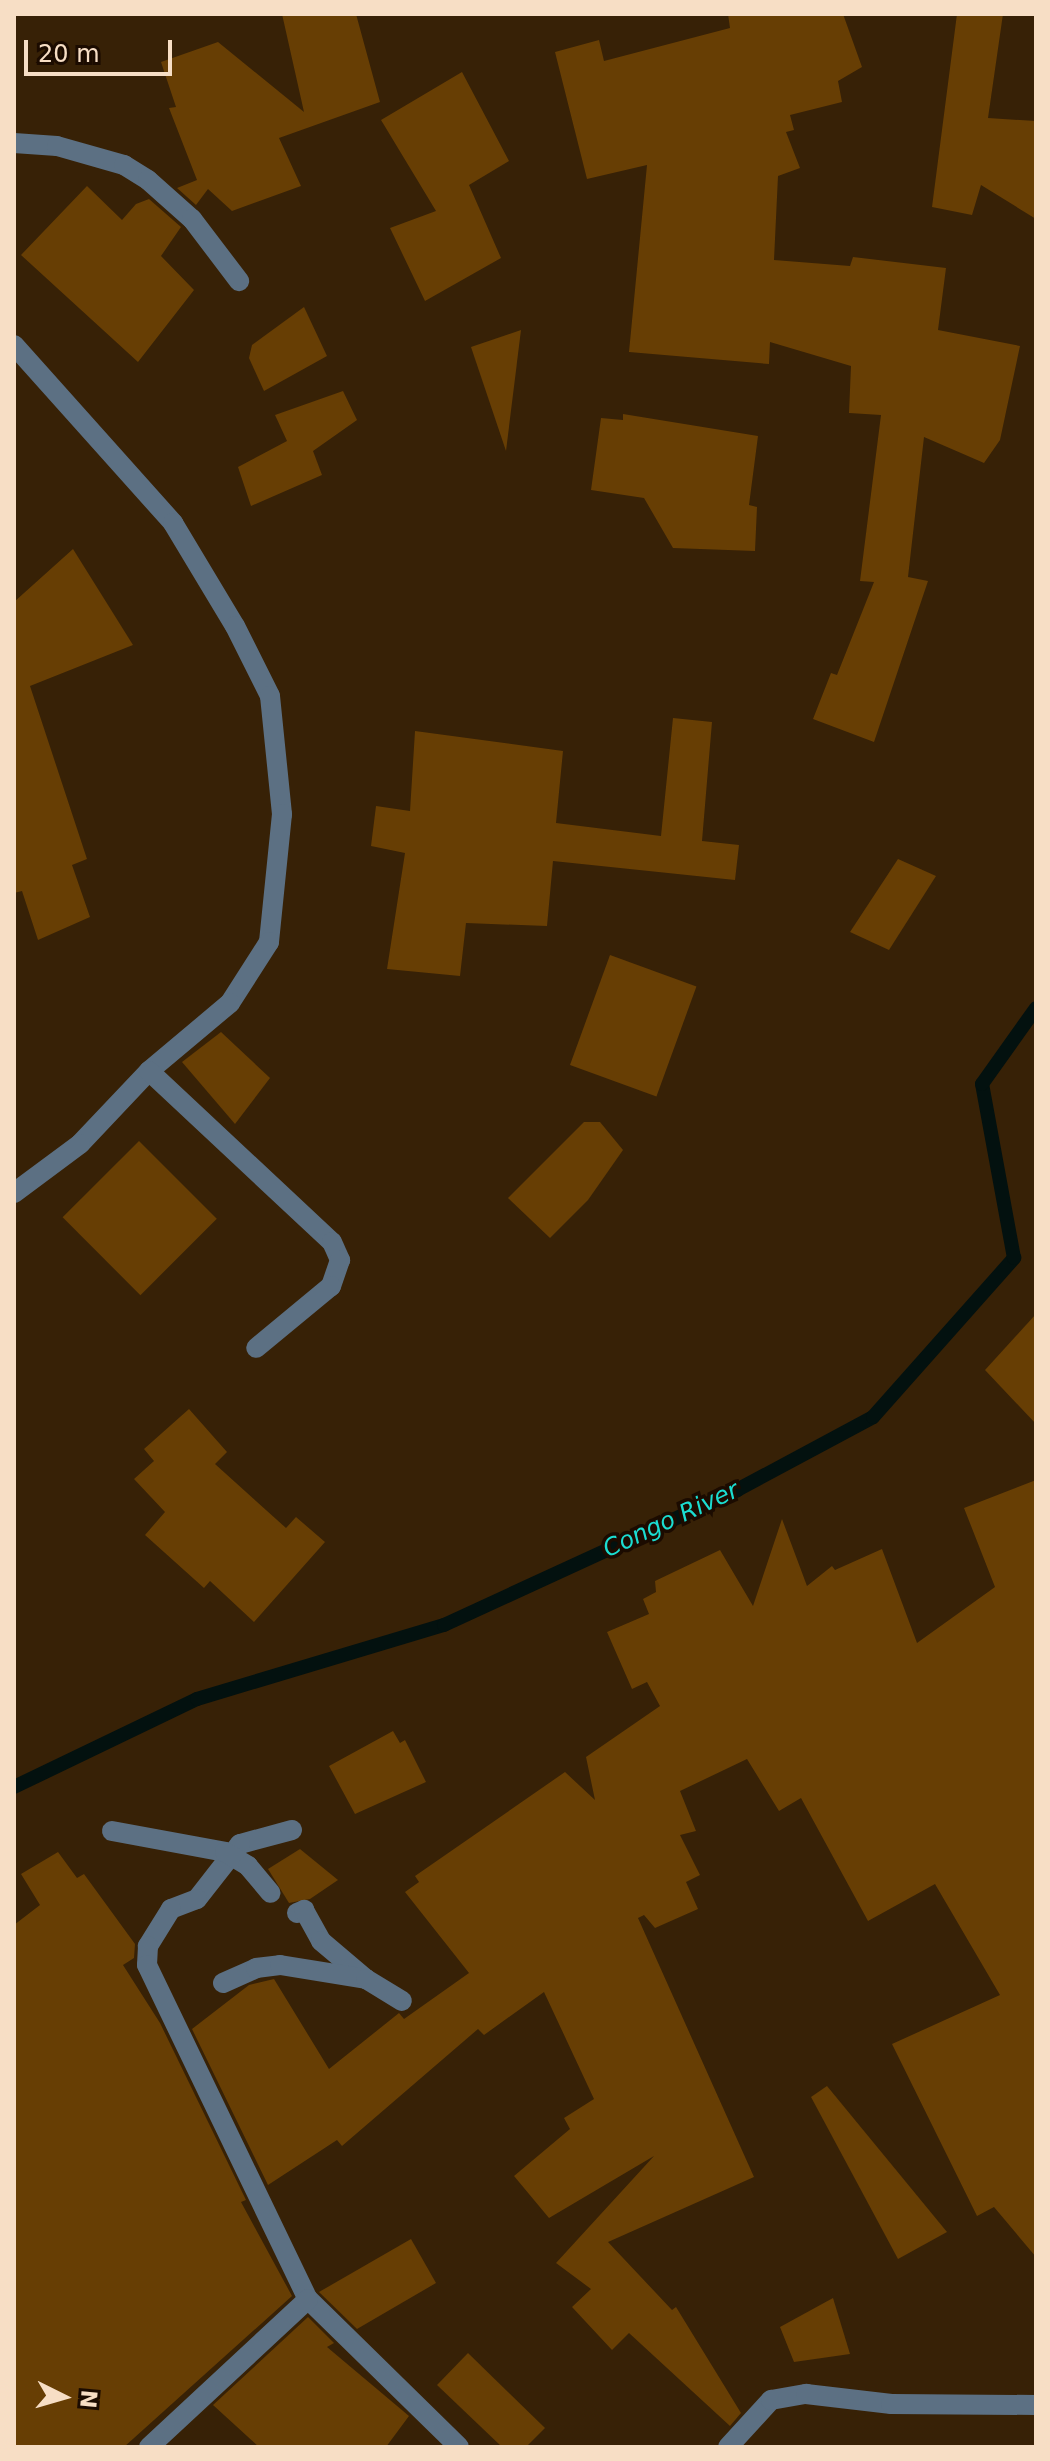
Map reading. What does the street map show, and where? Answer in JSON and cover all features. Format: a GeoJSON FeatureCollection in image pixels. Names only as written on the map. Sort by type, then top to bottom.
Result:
{"type":"FeatureCollection","features":[{"type":"Feature","properties":{"kind":"street"},"geometry":{"type":"LineString","coordinates":[[14,143],[70,149],[124,165],[148,180],[192,219],[239,281]]}},
{"type":"Feature","properties":{"kind":"street"},"geometry":{"type":"LineString","coordinates":[[14,345],[173,523],[235,626],[270,696],[282,814],[269,942],[230,1003],[149,1071],[80,1144],[14,1193]]}},
{"type":"Feature","properties":{"kind":"street"},"geometry":{"type":"LineString","coordinates":[[149,1071],[332,1242],[340,1260],[331,1286],[256,1348]]}},
{"type":"Feature","properties":{"kind":"street"},"geometry":{"type":"LineString","coordinates":[[292,1830],[240,1844],[197,1899],[171,1909],[148,1946],[147,1965],[308,2299],[459,2447]]}},
{"type":"Feature","properties":{"kind":"street"},"geometry":{"type":"LineString","coordinates":[[112,1831],[225,1852],[248,1866],[271,1893]]}},
{"type":"Feature","properties":{"kind":"street"},"geometry":{"type":"LineString","coordinates":[[297,1913],[304,1910],[321,1941],[366,1979],[402,2001]]}},
{"type":"Feature","properties":{"kind":"street"},"geometry":{"type":"LineString","coordinates":[[223,1983],[280,1965],[366,1979]]}},
{"type":"Feature","properties":{"kind":"street"},"geometry":{"type":"LineString","coordinates":[[149,2447],[308,2299]]}},
{"type":"Feature","properties":{"kind":"street"},"geometry":{"type":"LineString","coordinates":[[728,2447],[771,2400],[806,2394],[891,2404],[1036,2405]]}},
{"type":"Feature","properties":{"kind":"building"},"geometry":{"type":"Polygon","coordinates":[[[282,14],[356,14],[380,102],[279,138],[301,186],[232,211],[208,189],[196,205],[177,188],[197,180],[169,108],[176,107],[161,62],[218,42],[304,112],[282,14]]]}},
{"type":"Feature","properties":{"kind":"building"},"geometry":{"type":"Polygon","coordinates":[[[728,14],[843,14],[862,67],[838,81],[842,102],[790,115],[794,130],[786,132],[800,168],[778,176],[774,260],[850,266],[853,257],[946,268],[938,330],[1020,346],[1000,440],[984,463],[924,437],[908,577],[928,581],[874,742],[813,719],[831,673],[837,675],[874,582],[860,581],[881,415],[849,413],[851,366],[770,342],[769,364],[629,352],[647,165],[587,179],[555,52],[599,40],[604,61],[730,28],[728,14]]]}},
{"type":"Feature","properties":{"kind":"building"},"geometry":{"type":"Polygon","coordinates":[[[957,14],[1003,14],[988,118],[1036,121],[1036,219],[981,185],[972,215],[932,207],[957,14]]]}},
{"type":"Feature","properties":{"kind":"building"},"geometry":{"type":"Polygon","coordinates":[[[462,72],[509,161],[469,185],[501,258],[425,301],[390,228],[436,211],[381,120],[462,72]]]}},
{"type":"Feature","properties":{"kind":"building"},"geometry":{"type":"Polygon","coordinates":[[[87,186],[122,220],[136,204],[149,199],[181,227],[161,256],[194,290],[138,362],[21,255],[87,186]]]}},
{"type":"Feature","properties":{"kind":"building"},"geometry":{"type":"Polygon","coordinates":[[[304,307],[327,356],[264,391],[249,358],[252,345],[304,307]]]}},
{"type":"Feature","properties":{"kind":"building"},"geometry":{"type":"Polygon","coordinates":[[[521,330],[506,451],[471,347],[521,330]]]}},
{"type":"Feature","properties":{"kind":"building"},"geometry":{"type":"Polygon","coordinates":[[[343,391],[357,420],[313,451],[322,475],[251,506],[238,467],[287,441],[275,415],[343,391]]]}},
{"type":"Feature","properties":{"kind":"building"},"geometry":{"type":"Polygon","coordinates":[[[623,414],[758,436],[749,505],[757,507],[755,551],[673,548],[644,498],[591,490],[601,418],[623,420],[623,414]]]}},
{"type":"Feature","properties":{"kind":"building"},"geometry":{"type":"Polygon","coordinates":[[[73,549],[133,645],[30,686],[87,859],[72,865],[90,917],[38,940],[22,891],[14,893],[14,602],[73,549]]]}},
{"type":"Feature","properties":{"kind":"building"},"geometry":{"type":"Polygon","coordinates":[[[673,718],[712,722],[702,841],[739,845],[735,880],[553,861],[547,926],[466,923],[460,976],[387,969],[405,853],[371,846],[376,806],[410,811],[415,731],[563,751],[556,823],[661,836],[673,718]]]}},
{"type":"Feature","properties":{"kind":"building"},"geometry":{"type":"Polygon","coordinates":[[[898,859],[936,876],[889,950],[850,932],[898,859]]]}},
{"type":"Feature","properties":{"kind":"building"},"geometry":{"type":"Polygon","coordinates":[[[610,955],[696,986],[656,1096],[570,1065],[610,955]]]}},
{"type":"Feature","properties":{"kind":"building"},"geometry":{"type":"Polygon","coordinates":[[[221,1032],[270,1078],[235,1124],[182,1062],[221,1032]]]}},
{"type":"Feature","properties":{"kind":"building"},"geometry":{"type":"Polygon","coordinates":[[[584,1122],[600,1122],[623,1150],[588,1200],[550,1238],[508,1198],[584,1122]]]}},
{"type":"Feature","properties":{"kind":"building"},"geometry":{"type":"Polygon","coordinates":[[[139,1141],[217,1219],[140,1295],[63,1217],[139,1141]]]}},
{"type":"Feature","properties":{"kind":"building"},"geometry":{"type":"Polygon","coordinates":[[[1036,1314],[1036,1424],[985,1370],[1036,1314]]]}},
{"type":"Feature","properties":{"kind":"building"},"geometry":{"type":"Polygon","coordinates":[[[189,1409],[227,1452],[215,1464],[286,1528],[296,1517],[325,1542],[254,1622],[210,1581],[204,1588],[145,1535],[165,1512],[134,1479],[154,1461],[144,1449],[189,1409]]]}},
{"type":"Feature","properties":{"kind":"building"},"geometry":{"type":"Polygon","coordinates":[[[1036,1480],[1036,2257],[994,2207],[977,2216],[892,2044],[1000,1995],[935,1884],[868,1921],[801,1798],[779,1811],[747,1759],[680,1791],[696,1831],[680,1835],[700,1875],[686,1882],[698,1909],[655,1928],[644,1915],[638,1918],[754,2177],[608,2242],[672,2310],[676,2307],[741,2413],[730,2426],[629,2333],[612,2350],[572,2307],[591,2289],[556,2263],[654,2156],[549,2218],[514,2176],[570,2129],[564,2118],[594,2099],[544,1992],[484,2035],[478,2029],[342,2146],[337,2140],[268,2185],[192,2029],[249,1985],[274,1979],[329,2069],[399,2013],[404,2019],[469,1973],[405,1892],[419,1882],[415,1876],[565,1772],[595,1800],[586,1757],[660,1706],[647,1682],[632,1689],[607,1632],[649,1614],[643,1599],[656,1592],[655,1581],[720,1550],[753,1606],[782,1519],[807,1586],[832,1566],[835,1570],[882,1549],[917,1643],[995,1587],[964,1508],[1036,1480]]]}},
{"type":"Feature","properties":{"kind":"building"},"geometry":{"type":"Polygon","coordinates":[[[393,1731],[400,1743],[405,1740],[426,1782],[355,1814],[329,1766],[393,1731]]]}},
{"type":"Feature","properties":{"kind":"building"},"geometry":{"type":"Polygon","coordinates":[[[300,1849],[338,1880],[310,1899],[289,1903],[268,1869],[300,1849]]]}},
{"type":"Feature","properties":{"kind":"building"},"geometry":{"type":"Polygon","coordinates":[[[58,1852],[77,1878],[84,1874],[135,1944],[134,1958],[123,1965],[160,2023],[246,2200],[241,2202],[292,2296],[124,2447],[14,2447],[14,1925],[40,1905],[21,1874],[58,1852]]]}},
{"type":"Feature","properties":{"kind":"building"},"geometry":{"type":"Polygon","coordinates":[[[827,2086],[947,2232],[898,2259],[811,2097],[827,2086]]]}},
{"type":"Feature","properties":{"kind":"building"},"geometry":{"type":"Polygon","coordinates":[[[411,2239],[436,2283],[357,2329],[319,2292],[411,2239]]]}},
{"type":"Feature","properties":{"kind":"building"},"geometry":{"type":"Polygon","coordinates":[[[833,2298],[850,2354],[794,2362],[780,2327],[833,2298]]]}},
{"type":"Feature","properties":{"kind":"building"},"geometry":{"type":"Polygon","coordinates":[[[308,2317],[334,2343],[327,2347],[409,2416],[386,2447],[259,2447],[213,2405],[308,2317]]]}},
{"type":"Feature","properties":{"kind":"building"},"geometry":{"type":"Polygon","coordinates":[[[468,2353],[545,2428],[526,2447],[502,2447],[437,2385],[468,2353]]]}},
{"type":"Feature","properties":{"kind":"waterway","name":"Congo River"},"geometry":{"type":"LineString","coordinates":[[14,1787],[197,1699],[444,1625],[737,1490],[873,1417],[1014,1258],[982,1084],[1036,1008]]}}]}
